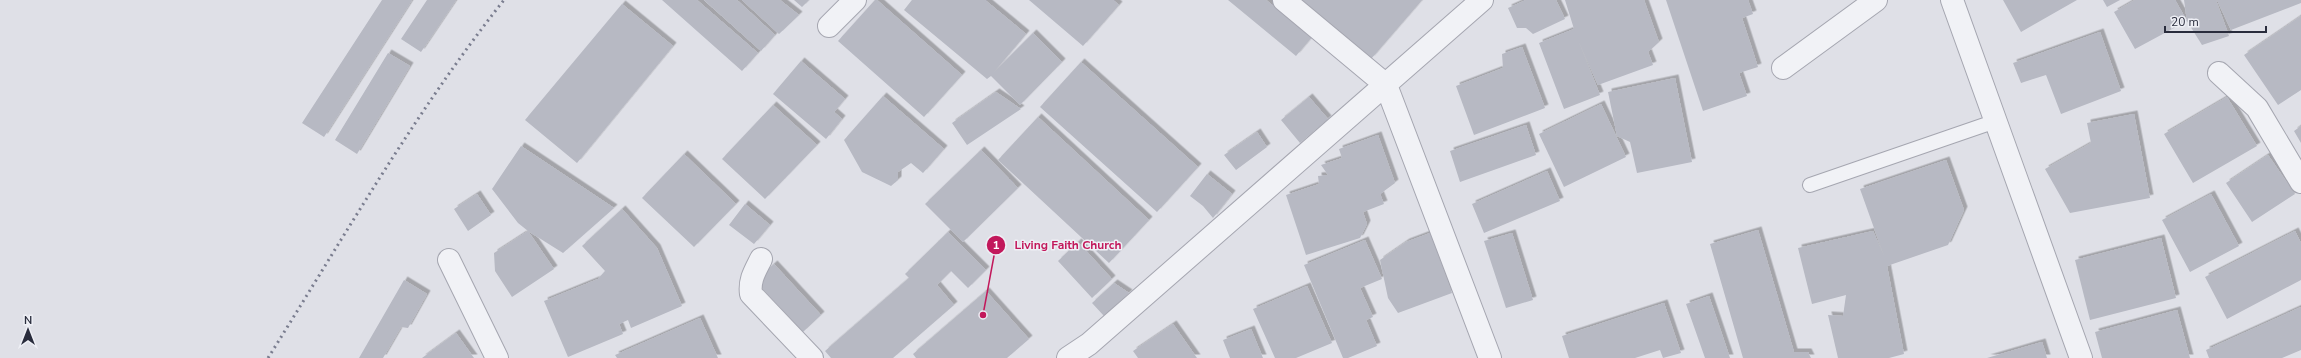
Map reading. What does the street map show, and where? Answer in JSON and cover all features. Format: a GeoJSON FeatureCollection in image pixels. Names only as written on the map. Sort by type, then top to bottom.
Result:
{"type":"FeatureCollection","features":[{"type":"Feature","properties":{"kind":"street"},"geometry":{"type":"LineString","coordinates":[[829,26],[854,0]]}},
{"type":"Feature","properties":{"kind":"street"},"geometry":{"type":"LineString","coordinates":[[1284,0],[1386,85],[1490,358]]}},
{"type":"Feature","properties":{"kind":"street"},"geometry":{"type":"LineString","coordinates":[[1068,358],[1088,344],[1482,0]]}},
{"type":"Feature","properties":{"kind":"street"},"geometry":{"type":"LineString","coordinates":[[1783,68],[1876,0]]}},
{"type":"Feature","properties":{"kind":"street"},"geometry":{"type":"LineString","coordinates":[[1952,0],[2081,358]]}},
{"type":"Feature","properties":{"kind":"street"},"geometry":{"type":"LineString","coordinates":[[2219,73],[2257,108],[2301,182]]}},
{"type":"Feature","properties":{"kind":"street"},"geometry":{"type":"LineString","coordinates":[[761,259],[752,275],[750,285],[751,294],[812,358]]}},
{"type":"Feature","properties":{"kind":"street"},"geometry":{"type":"LineString","coordinates":[[449,260],[497,358]]}},
{"type":"Feature","properties":{"kind":"lane"},"geometry":{"type":"LineString","coordinates":[[1810,185],[1996,121]]}},
{"type":"Feature","properties":{"kind":"building"},"geometry":{"type":"Polygon","coordinates":[[[382,0],[412,0],[324,137],[302,123],[382,0]]]}},
{"type":"Feature","properties":{"kind":"building"},"geometry":{"type":"Polygon","coordinates":[[[427,0],[456,0],[421,52],[401,39],[427,0]]]}},
{"type":"Feature","properties":{"kind":"building"},"geometry":{"type":"Polygon","coordinates":[[[662,0],[697,0],[758,53],[742,71],[662,0]]]}},
{"type":"Feature","properties":{"kind":"building"},"geometry":{"type":"Polygon","coordinates":[[[704,0],[737,0],[775,35],[761,51],[704,0]]]}},
{"type":"Feature","properties":{"kind":"building"},"geometry":{"type":"Polygon","coordinates":[[[742,0],[780,0],[799,15],[779,34],[742,0]]]}},
{"type":"Feature","properties":{"kind":"building"},"geometry":{"type":"Polygon","coordinates":[[[794,0],[809,0],[802,7],[794,0]]]}},
{"type":"Feature","properties":{"kind":"building"},"geometry":{"type":"Polygon","coordinates":[[[875,0],[877,0],[962,75],[924,117],[838,41],[875,0]]]}},
{"type":"Feature","properties":{"kind":"building"},"geometry":{"type":"Polygon","coordinates":[[[912,0],[985,0],[1026,34],[993,73],[1033,33],[1062,62],[1020,105],[991,76],[987,79],[904,10],[912,0]]]}},
{"type":"Feature","properties":{"kind":"building"},"geometry":{"type":"Polygon","coordinates":[[[1029,0],[1113,0],[1119,5],[1083,46],[1029,0]]]}},
{"type":"Feature","properties":{"kind":"building"},"geometry":{"type":"Polygon","coordinates":[[[1228,0],[1266,0],[1312,37],[1296,56],[1228,0]]]}},
{"type":"Feature","properties":{"kind":"building"},"geometry":{"type":"Polygon","coordinates":[[[1301,0],[1422,0],[1371,59],[1301,0]]]}},
{"type":"Feature","properties":{"kind":"building"},"geometry":{"type":"Polygon","coordinates":[[[1526,0],[1556,0],[1565,19],[1533,34],[1526,28],[1517,28],[1508,8],[1526,0]]]}},
{"type":"Feature","properties":{"kind":"building"},"geometry":{"type":"Polygon","coordinates":[[[1565,0],[1644,0],[1659,42],[1648,52],[1653,65],[1598,85],[1578,40],[1600,95],[1564,109],[1539,43],[1574,29],[1565,0]]]}},
{"type":"Feature","properties":{"kind":"building"},"geometry":{"type":"Polygon","coordinates":[[[1666,0],[1748,0],[1753,14],[1742,18],[1758,67],[1739,73],[1747,96],[1703,111],[1666,0]]]}},
{"type":"Feature","properties":{"kind":"building"},"geometry":{"type":"Polygon","coordinates":[[[2003,0],[2077,0],[2021,32],[2003,0]]]}},
{"type":"Feature","properties":{"kind":"building"},"geometry":{"type":"Polygon","coordinates":[[[2103,0],[2120,0],[2107,7],[2103,0]]]}},
{"type":"Feature","properties":{"kind":"building"},"geometry":{"type":"Polygon","coordinates":[[[2135,0],[2175,0],[2187,21],[2135,49],[2114,12],[2135,0]]]}},
{"type":"Feature","properties":{"kind":"building"},"geometry":{"type":"Polygon","coordinates":[[[2184,0],[2216,0],[2229,36],[2202,45],[2187,21],[2184,0]]]}},
{"type":"Feature","properties":{"kind":"building"},"geometry":{"type":"Polygon","coordinates":[[[2217,0],[2301,0],[2301,3],[2231,30],[2217,0]]]}},
{"type":"Feature","properties":{"kind":"building"},"geometry":{"type":"Polygon","coordinates":[[[622,4],[673,46],[577,163],[525,120],[622,4]]]}},
{"type":"Feature","properties":{"kind":"building"},"geometry":{"type":"Polygon","coordinates":[[[2301,16],[2301,90],[2278,105],[2244,55],[2301,16]]]}},
{"type":"Feature","properties":{"kind":"building"},"geometry":{"type":"Polygon","coordinates":[[[2100,32],[2121,91],[2061,114],[2046,75],[2021,83],[2013,63],[2100,32]]]}},
{"type":"Feature","properties":{"kind":"building"},"geometry":{"type":"Polygon","coordinates":[[[1522,47],[1545,108],[1474,135],[1456,86],[1503,68],[1502,54],[1522,47]]]}},
{"type":"Feature","properties":{"kind":"building"},"geometry":{"type":"Polygon","coordinates":[[[388,53],[410,66],[357,154],[335,140],[388,53]]]}},
{"type":"Feature","properties":{"kind":"building"},"geometry":{"type":"Polygon","coordinates":[[[801,61],[845,99],[834,112],[842,119],[826,139],[773,94],[801,61]]]}},
{"type":"Feature","properties":{"kind":"building"},"geometry":{"type":"Polygon","coordinates":[[[1081,62],[1198,167],[1157,212],[1040,107],[1081,62]]]}},
{"type":"Feature","properties":{"kind":"building"},"geometry":{"type":"Polygon","coordinates":[[[1675,78],[1692,162],[1637,173],[1630,142],[1617,136],[1608,92],[1675,78]]]}},
{"type":"Feature","properties":{"kind":"building"},"geometry":{"type":"Polygon","coordinates":[[[996,92],[1021,109],[967,145],[952,123],[996,92]]]}},
{"type":"Feature","properties":{"kind":"building"},"geometry":{"type":"Polygon","coordinates":[[[883,96],[944,149],[923,173],[911,163],[898,172],[898,180],[891,186],[862,172],[844,140],[883,96]]]}},
{"type":"Feature","properties":{"kind":"building"},"geometry":{"type":"Polygon","coordinates":[[[1309,97],[1328,119],[1300,143],[1281,120],[1309,97]]]}},
{"type":"Feature","properties":{"kind":"building"},"geometry":{"type":"Polygon","coordinates":[[[2227,97],[2257,146],[2193,183],[2164,134],[2227,97]]]}},
{"type":"Feature","properties":{"kind":"building"},"geometry":{"type":"Polygon","coordinates":[[[1601,104],[1626,157],[1564,187],[1539,134],[1601,104]]]}},
{"type":"Feature","properties":{"kind":"building"},"geometry":{"type":"Polygon","coordinates":[[[773,105],[817,145],[765,199],[722,159],[773,105]]]}},
{"type":"Feature","properties":{"kind":"building"},"geometry":{"type":"Polygon","coordinates":[[[2134,114],[2150,198],[2070,213],[2045,169],[2091,143],[2087,123],[2134,114]]]}},
{"type":"Feature","properties":{"kind":"building"},"geometry":{"type":"Polygon","coordinates":[[[1038,117],[1149,220],[1109,263],[998,160],[1038,117]]]}},
{"type":"Feature","properties":{"kind":"building"},"geometry":{"type":"Polygon","coordinates":[[[1526,125],[1536,155],[1460,182],[1450,151],[1526,125]]]}},
{"type":"Feature","properties":{"kind":"building"},"geometry":{"type":"Polygon","coordinates":[[[2301,126],[2301,143],[2294,131],[2301,126]]]}},
{"type":"Feature","properties":{"kind":"building"},"geometry":{"type":"Polygon","coordinates":[[[1257,132],[1267,147],[1236,170],[1224,155],[1257,132]]]}},
{"type":"Feature","properties":{"kind":"building"},"geometry":{"type":"Polygon","coordinates":[[[1378,135],[1395,183],[1380,194],[1384,204],[1363,212],[1367,224],[1360,238],[1306,255],[1286,195],[1319,184],[1318,176],[1328,175],[1321,165],[1342,158],[1339,149],[1378,135]]]}},
{"type":"Feature","properties":{"kind":"building"},"geometry":{"type":"Polygon","coordinates":[[[521,146],[614,208],[563,253],[518,223],[492,189],[521,146]]]}},
{"type":"Feature","properties":{"kind":"building"},"geometry":{"type":"Polygon","coordinates":[[[981,150],[1018,188],[963,242],[925,204],[981,150]]]}},
{"type":"Feature","properties":{"kind":"building"},"geometry":{"type":"Polygon","coordinates":[[[684,154],[736,204],[694,247],[642,198],[684,154]]]}},
{"type":"Feature","properties":{"kind":"building"},"geometry":{"type":"Polygon","coordinates":[[[2268,155],[2295,194],[2252,222],[2226,183],[2268,155]]]}},
{"type":"Feature","properties":{"kind":"building"},"geometry":{"type":"Polygon","coordinates":[[[1946,160],[1964,210],[1948,245],[1887,266],[1904,354],[1889,358],[1838,358],[1828,315],[1843,316],[1846,295],[1812,304],[1798,248],[1873,231],[1884,256],[1860,189],[1946,160]]]}},
{"type":"Feature","properties":{"kind":"building"},"geometry":{"type":"Polygon","coordinates":[[[1547,171],[1560,201],[1484,233],[1472,204],[1547,171]]]}},
{"type":"Feature","properties":{"kind":"building"},"geometry":{"type":"Polygon","coordinates":[[[1207,174],[1232,194],[1213,218],[1203,206],[1190,196],[1207,174]]]}},
{"type":"Feature","properties":{"kind":"building"},"geometry":{"type":"Polygon","coordinates":[[[477,194],[491,215],[468,231],[454,209],[477,194]]]}},
{"type":"Feature","properties":{"kind":"building"},"geometry":{"type":"Polygon","coordinates":[[[2211,194],[2239,246],[2190,272],[2162,220],[2211,194]]]}},
{"type":"Feature","properties":{"kind":"building"},"geometry":{"type":"Polygon","coordinates":[[[745,204],[770,225],[754,244],[729,225],[745,204]]]}},
{"type":"Feature","properties":{"kind":"building"},"geometry":{"type":"Polygon","coordinates":[[[622,209],[657,248],[682,306],[631,328],[628,320],[619,324],[623,334],[568,357],[544,301],[598,279],[605,271],[582,246],[622,209]]]}},
{"type":"Feature","properties":{"kind":"building"},"geometry":{"type":"Polygon","coordinates":[[[1758,230],[1794,352],[1808,352],[1811,358],[1743,358],[1710,244],[1758,230]]]}},
{"type":"Feature","properties":{"kind":"building"},"geometry":{"type":"Polygon","coordinates":[[[528,231],[554,269],[512,297],[495,271],[494,253],[528,231]]]}},
{"type":"Feature","properties":{"kind":"building"},"geometry":{"type":"Polygon","coordinates":[[[2295,231],[2301,243],[2301,280],[2227,319],[2205,277],[2295,231]]]}},
{"type":"Feature","properties":{"kind":"building"},"geometry":{"type":"Polygon","coordinates":[[[948,232],[986,270],[968,288],[951,271],[937,285],[954,305],[893,358],[831,358],[825,351],[909,278],[905,274],[948,232]]]}},
{"type":"Feature","properties":{"kind":"building"},"geometry":{"type":"Polygon","coordinates":[[[1430,233],[1452,293],[1398,313],[1388,298],[1380,260],[1406,242],[1430,233]]]}},
{"type":"Feature","properties":{"kind":"building"},"geometry":{"type":"Polygon","coordinates":[[[1512,233],[1533,300],[1506,308],[1484,241],[1512,233]]]}},
{"type":"Feature","properties":{"kind":"building"},"geometry":{"type":"Polygon","coordinates":[[[2161,238],[2176,298],[2090,320],[2075,260],[2161,238]]]}},
{"type":"Feature","properties":{"kind":"building"},"geometry":{"type":"Polygon","coordinates":[[[1365,240],[1382,279],[1360,288],[1373,317],[1366,320],[1377,346],[1348,358],[1343,358],[1304,265],[1365,240]]]}},
{"type":"Feature","properties":{"kind":"building"},"geometry":{"type":"Polygon","coordinates":[[[1078,242],[1112,279],[1092,298],[1058,261],[1078,242]]]}},
{"type":"Feature","properties":{"kind":"building"},"geometry":{"type":"Polygon","coordinates":[[[774,264],[821,315],[803,332],[755,281],[774,264]]]}},
{"type":"Feature","properties":{"kind":"building"},"geometry":{"type":"Polygon","coordinates":[[[404,280],[427,294],[408,328],[401,327],[383,358],[359,358],[404,280]]]}},
{"type":"Feature","properties":{"kind":"building"},"geometry":{"type":"Polygon","coordinates":[[[1114,283],[1129,293],[1104,316],[1092,303],[1114,283]]]}},
{"type":"Feature","properties":{"kind":"building"},"geometry":{"type":"Polygon","coordinates":[[[1307,286],[1332,343],[1296,358],[1275,358],[1253,309],[1307,286]]]}},
{"type":"Feature","properties":{"kind":"building"},"geometry":{"type":"Polygon","coordinates":[[[986,291],[1029,339],[1007,358],[916,358],[913,354],[986,291]]]}},
{"type":"Feature","properties":{"kind":"building"},"geometry":{"type":"Polygon","coordinates":[[[1709,296],[1730,358],[1705,358],[1686,304],[1709,296]]]}},
{"type":"Feature","properties":{"kind":"building"},"geometry":{"type":"Polygon","coordinates":[[[1664,303],[1681,353],[1663,358],[1660,350],[1635,358],[1569,358],[1562,336],[1664,303]]]}},
{"type":"Feature","properties":{"kind":"building"},"geometry":{"type":"Polygon","coordinates":[[[2301,307],[2301,350],[2282,358],[2209,358],[2206,350],[2301,307]]]}},
{"type":"Feature","properties":{"kind":"building"},"geometry":{"type":"Polygon","coordinates":[[[2177,310],[2190,358],[2102,358],[2095,332],[2177,310]]]}},
{"type":"Feature","properties":{"kind":"building"},"geometry":{"type":"Polygon","coordinates":[[[700,318],[718,358],[617,358],[615,355],[700,318]]]}},
{"type":"Feature","properties":{"kind":"building"},"geometry":{"type":"Polygon","coordinates":[[[1173,324],[1197,358],[1138,358],[1133,351],[1173,324]]]}},
{"type":"Feature","properties":{"kind":"building"},"geometry":{"type":"Polygon","coordinates":[[[1251,329],[1263,358],[1230,358],[1223,340],[1251,329]]]}},
{"type":"Feature","properties":{"kind":"building"},"geometry":{"type":"Polygon","coordinates":[[[456,333],[474,358],[422,358],[456,333]]]}},
{"type":"Feature","properties":{"kind":"building"},"geometry":{"type":"Polygon","coordinates":[[[2042,342],[2047,358],[1987,358],[2042,342]]]}},
{"type":"Feature","properties":{"kind":"railway"},"geometry":{"type":"LineString","coordinates":[[268,358],[410,131],[440,86],[504,0]]}},
{"type":"Feature","properties":{"kind":"place","name":"Living Faith Church"},"geometry":{"type":"Point","coordinates":[983,315]}}]}
